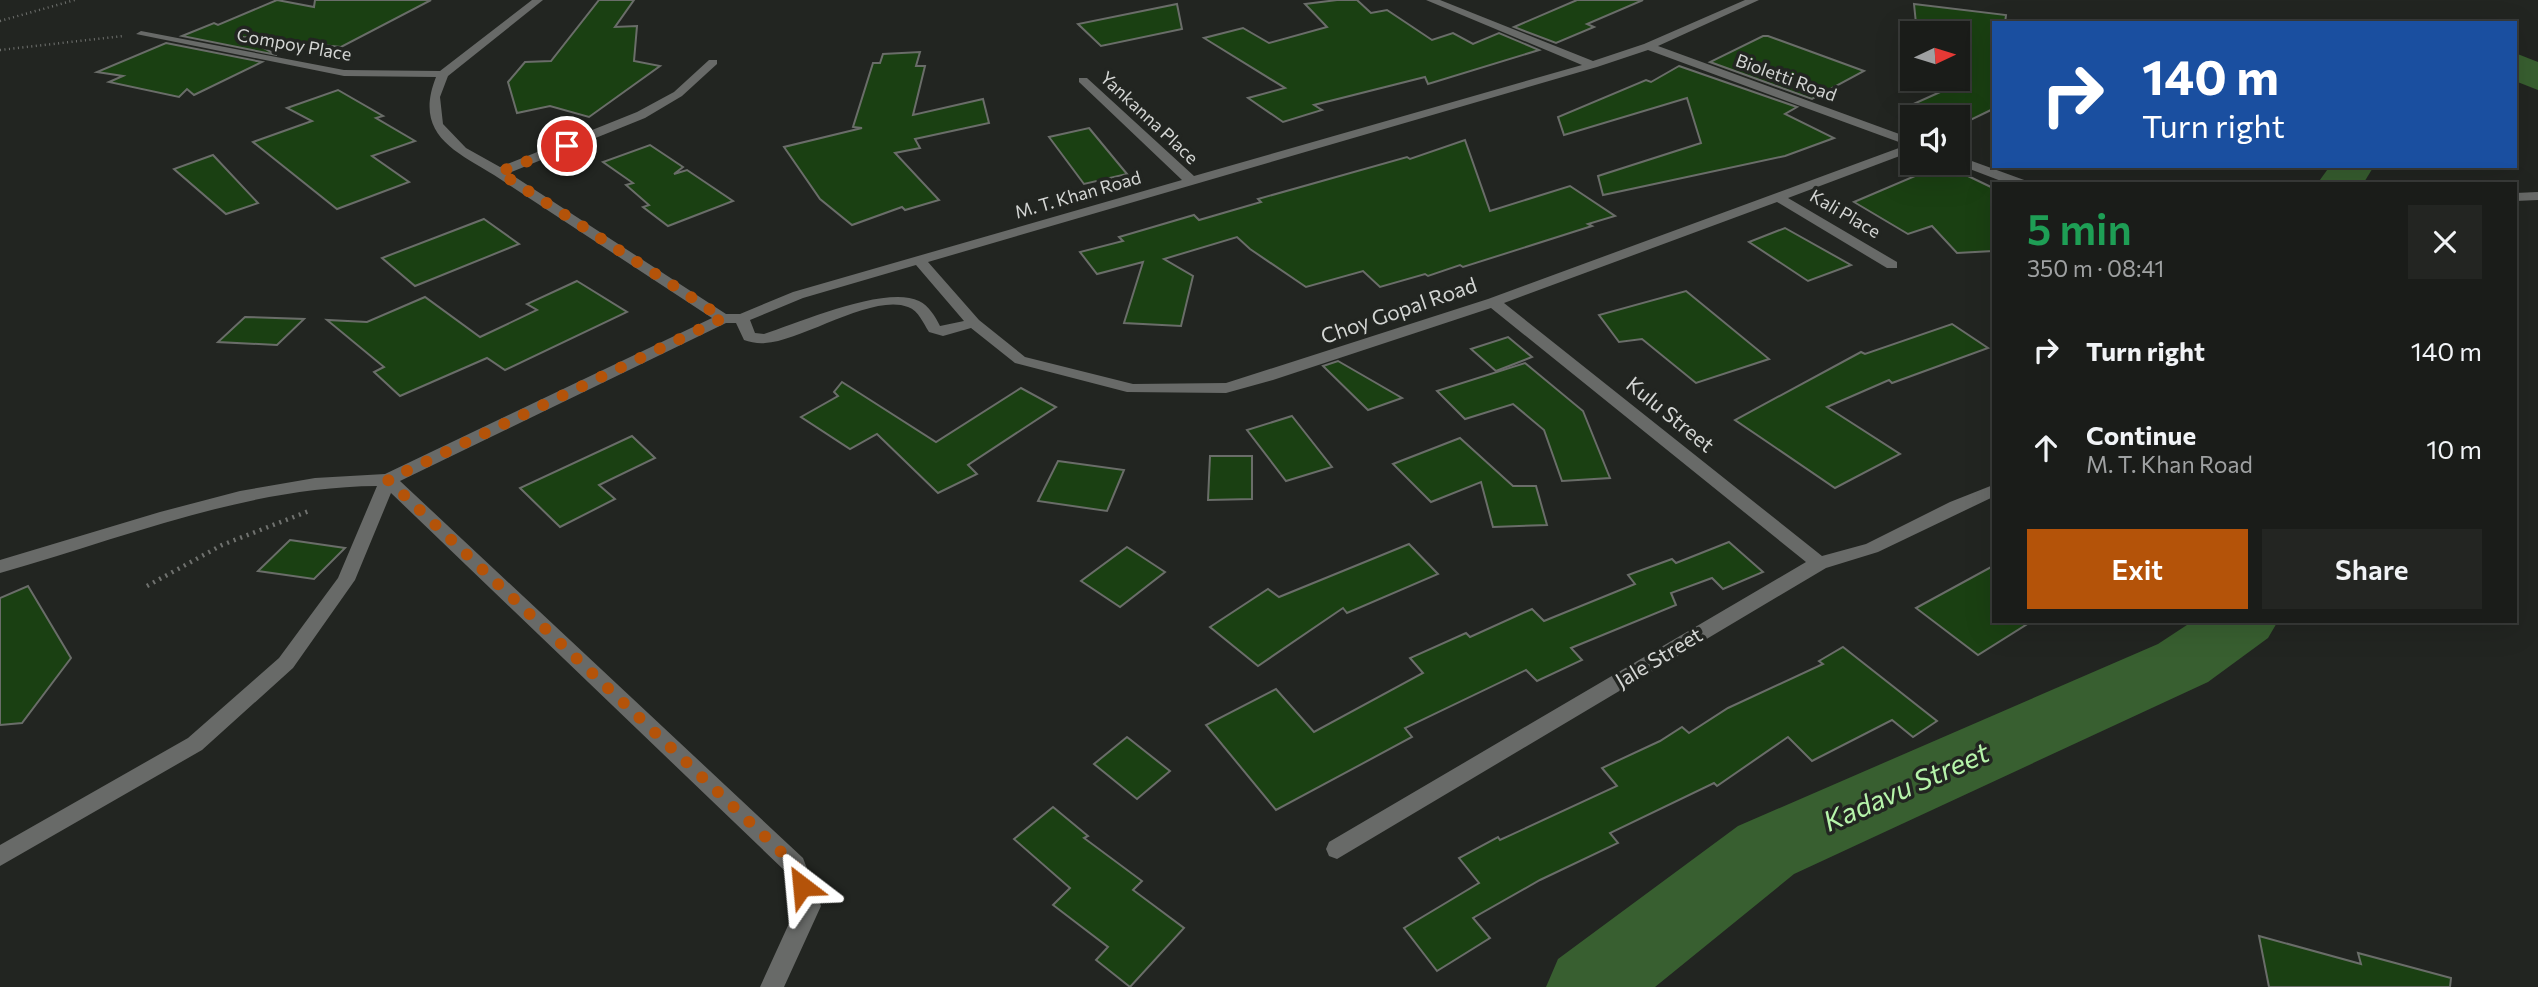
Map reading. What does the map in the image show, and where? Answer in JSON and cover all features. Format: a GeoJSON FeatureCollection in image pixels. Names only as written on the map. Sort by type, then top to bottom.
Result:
{"type":"FeatureCollection","features":[{"type":"Feature","properties":{"kind":"street"},"geometry":{"type":"LineString","coordinates":[[538,0],[443,74],[434,97],[437,125],[462,151],[499,172],[723,318]]}},
{"type":"Feature","properties":{"kind":"street"},"geometry":{"type":"LineString","coordinates":[[1431,0],[1593,65]]}},
{"type":"Feature","properties":{"kind":"street","name":"M. T. Khan Road"},"geometry":{"type":"LineString","coordinates":[[388,480],[723,318],[743,318],[798,295],[1593,65],[1648,46],[1754,0]]}},
{"type":"Feature","properties":{"kind":"street","name":"Compoy Place"},"geometry":{"type":"LineString","coordinates":[[141,34],[344,74],[443,74]]}},
{"type":"Feature","properties":{"kind":"street","name":"Bioletti Road"},"geometry":{"type":"LineString","coordinates":[[1648,46],[1900,140]]}},
{"type":"Feature","properties":{"kind":"street"},"geometry":{"type":"LineString","coordinates":[[499,172],[641,115],[678,94],[713,62]]}},
{"type":"Feature","properties":{"kind":"street","name":"Yankanna Place"},"geometry":{"type":"LineString","coordinates":[[1083,80],[1192,182]]}},
{"type":"Feature","properties":{"kind":"street","name":"Choy Gopal Road"},"geometry":{"type":"LineString","coordinates":[[919,260],[974,323],[1020,359],[1133,388],[1226,388],[1493,302],[1900,150]]}},
{"type":"Feature","properties":{"kind":"street"},"geometry":{"type":"LineString","coordinates":[[1970,164],[2017,182]]}},
{"type":"Feature","properties":{"kind":"street"},"geometry":{"type":"LineString","coordinates":[[2517,197],[2538,196]]}},
{"type":"Feature","properties":{"kind":"street","name":"Kali Place"},"geometry":{"type":"LineString","coordinates":[[1778,197],[1892,265]]}},
{"type":"Feature","properties":{"kind":"street"},"geometry":{"type":"LineString","coordinates":[[743,318],[749,337],[765,339],[880,303],[908,301],[923,310],[934,328],[943,331],[974,323]]}},
{"type":"Feature","properties":{"kind":"street","name":"Kulu Street"},"geometry":{"type":"LineString","coordinates":[[1493,302],[1819,563]]}},
{"type":"Feature","properties":{"kind":"street"},"geometry":{"type":"LineString","coordinates":[[0,567],[162,517],[261,494],[355,479],[388,480],[795,865],[809,906],[772,987]]}},
{"type":"Feature","properties":{"kind":"street"},"geometry":{"type":"LineString","coordinates":[[0,856],[195,744],[286,663],[346,580],[388,480]]}},
{"type":"Feature","properties":{"kind":"street","name":"Jale Street"},"geometry":{"type":"LineString","coordinates":[[1337,849],[1819,563],[1872,548],[1956,506],[1992,491]]}},
{"type":"Feature","properties":{"kind":"path"},"geometry":{"type":"LineString","coordinates":[[0,21],[75,0]]}},
{"type":"Feature","properties":{"kind":"path"},"geometry":{"type":"LineString","coordinates":[[0,50],[141,34]]}},
{"type":"Feature","properties":{"kind":"path"},"geometry":{"type":"LineString","coordinates":[[147,586],[222,545],[311,510]]}},
{"type":"Feature","properties":{"kind":"building"},"geometry":{"type":"Polygon","coordinates":[[[277,0],[314,7],[315,0],[431,0],[341,47],[243,37],[277,55],[182,36],[214,23],[218,25],[277,0]]]}},
{"type":"Feature","properties":{"kind":"building"},"geometry":{"type":"Polygon","coordinates":[[[599,0],[634,0],[615,27],[637,26],[634,61],[660,66],[589,117],[550,106],[517,113],[508,82],[525,62],[551,61],[599,0]]]}},
{"type":"Feature","properties":{"kind":"building"},"geometry":{"type":"Polygon","coordinates":[[[1357,0],[1371,13],[1387,10],[1432,40],[1453,33],[1473,44],[1499,33],[1539,50],[1428,84],[1425,77],[1314,105],[1322,110],[1283,122],[1248,98],[1285,88],[1204,38],[1243,28],[1269,43],[1327,27],[1305,4],[1357,0]]]}},
{"type":"Feature","properties":{"kind":"building"},"geometry":{"type":"Polygon","coordinates":[[[1577,0],[1643,0],[1587,24],[1594,27],[1556,43],[1514,27],[1577,0]]]}},
{"type":"Feature","properties":{"kind":"building"},"geometry":{"type":"Polygon","coordinates":[[[1177,4],[1182,29],[1101,46],[1078,24],[1177,4]]]}},
{"type":"Feature","properties":{"kind":"building"},"geometry":{"type":"Polygon","coordinates":[[[1914,4],[2006,15],[2005,21],[1992,21],[1992,109],[1970,120],[1970,105],[1911,105],[1942,91],[1970,91],[1970,21],[1916,21],[1914,4]]]}},
{"type":"Feature","properties":{"kind":"building"},"geometry":{"type":"Polygon","coordinates":[[[1763,36],[1864,71],[1812,99],[1710,62],[1763,36]]]}},
{"type":"Feature","properties":{"kind":"building"},"geometry":{"type":"Polygon","coordinates":[[[166,43],[262,62],[194,95],[187,89],[179,97],[109,82],[123,76],[97,72],[166,43]]]}},
{"type":"Feature","properties":{"kind":"building"},"geometry":{"type":"Polygon","coordinates":[[[920,52],[916,66],[925,66],[913,115],[983,99],[989,123],[915,139],[920,148],[895,153],[939,200],[905,210],[902,207],[852,225],[820,199],[784,147],[862,128],[853,127],[873,63],[880,63],[883,54],[920,52]]]}},
{"type":"Feature","properties":{"kind":"building"},"geometry":{"type":"Polygon","coordinates":[[[1679,66],[1797,107],[1785,114],[1834,138],[1785,156],[1603,195],[1598,176],[1701,143],[1687,98],[1564,135],[1558,117],[1646,80],[1651,82],[1679,66]]]}},
{"type":"Feature","properties":{"kind":"building"},"geometry":{"type":"Polygon","coordinates":[[[338,90],[383,116],[376,118],[415,141],[372,156],[409,182],[337,209],[253,142],[312,121],[287,108],[338,90]]]}},
{"type":"Feature","properties":{"kind":"building"},"geometry":{"type":"Polygon","coordinates":[[[1089,128],[1127,174],[1084,184],[1049,137],[1089,128]]]}},
{"type":"Feature","properties":{"kind":"building"},"geometry":{"type":"Polygon","coordinates":[[[1465,140],[1490,211],[1570,186],[1615,216],[1588,224],[1592,226],[1463,267],[1460,265],[1428,276],[1425,274],[1380,287],[1363,271],[1306,287],[1237,237],[1164,259],[1193,276],[1181,326],[1124,323],[1143,262],[1097,274],[1080,252],[1123,241],[1119,237],[1194,215],[1199,220],[1261,202],[1258,199],[1407,157],[1410,159],[1465,140]]]}},
{"type":"Feature","properties":{"kind":"building"},"geometry":{"type":"Polygon","coordinates":[[[650,145],[683,167],[674,174],[687,170],[733,201],[668,226],[643,207],[649,205],[626,185],[633,183],[603,162],[650,145]]]}},
{"type":"Feature","properties":{"kind":"building"},"geometry":{"type":"Polygon","coordinates":[[[213,155],[258,203],[226,214],[174,169],[213,155]]]}},
{"type":"Feature","properties":{"kind":"building"},"geometry":{"type":"Polygon","coordinates":[[[1917,175],[1966,175],[1992,188],[1992,251],[1957,253],[1932,226],[1908,234],[1854,202],[1917,175]]]}},
{"type":"Feature","properties":{"kind":"building"},"geometry":{"type":"Polygon","coordinates":[[[484,219],[519,244],[415,286],[382,258],[484,219]]]}},
{"type":"Feature","properties":{"kind":"building"},"geometry":{"type":"Polygon","coordinates":[[[1785,228],[1851,265],[1808,281],[1749,242],[1785,228]]]}},
{"type":"Feature","properties":{"kind":"building"},"geometry":{"type":"Polygon","coordinates":[[[577,281],[627,312],[505,370],[487,358],[400,396],[374,372],[384,367],[327,320],[367,322],[425,297],[480,337],[537,310],[527,304],[577,281]]]}},
{"type":"Feature","properties":{"kind":"building"},"geometry":{"type":"Polygon","coordinates":[[[1686,291],[1769,359],[1696,383],[1642,339],[1619,342],[1599,315],[1686,291]]]}},
{"type":"Feature","properties":{"kind":"building"},"geometry":{"type":"Polygon","coordinates":[[[245,317],[304,319],[277,345],[218,342],[245,317]]]}},
{"type":"Feature","properties":{"kind":"building"},"geometry":{"type":"Polygon","coordinates":[[[1952,324],[1988,348],[1892,383],[1889,380],[1827,407],[1900,454],[1835,488],[1735,420],[1861,352],[1865,354],[1952,324]]]}},
{"type":"Feature","properties":{"kind":"building"},"geometry":{"type":"Polygon","coordinates":[[[1508,337],[1532,357],[1496,371],[1471,349],[1508,337]]]}},
{"type":"Feature","properties":{"kind":"building"},"geometry":{"type":"Polygon","coordinates":[[[1338,361],[1402,398],[1368,410],[1323,366],[1338,361]]]}},
{"type":"Feature","properties":{"kind":"building"},"geometry":{"type":"Polygon","coordinates":[[[1525,363],[1583,411],[1610,478],[1562,481],[1544,430],[1513,404],[1465,419],[1437,391],[1525,363]]]}},
{"type":"Feature","properties":{"kind":"building"},"geometry":{"type":"Polygon","coordinates":[[[842,382],[936,442],[1021,388],[1056,407],[968,465],[977,474],[938,493],[877,434],[850,449],[801,417],[838,396],[834,392],[842,382]]]}},
{"type":"Feature","properties":{"kind":"building"},"geometry":{"type":"Polygon","coordinates":[[[1292,416],[1332,467],[1286,481],[1247,430],[1292,416]]]}},
{"type":"Feature","properties":{"kind":"building"},"geometry":{"type":"Polygon","coordinates":[[[632,436],[655,458],[599,485],[615,499],[560,527],[520,488],[632,436]]]}},
{"type":"Feature","properties":{"kind":"building"},"geometry":{"type":"Polygon","coordinates":[[[1460,438],[1513,486],[1536,486],[1547,525],[1493,527],[1481,482],[1431,502],[1393,464],[1460,438]]]}},
{"type":"Feature","properties":{"kind":"building"},"geometry":{"type":"Polygon","coordinates":[[[1210,456],[1252,456],[1252,499],[1208,500],[1210,456]]]}},
{"type":"Feature","properties":{"kind":"building"},"geometry":{"type":"Polygon","coordinates":[[[1058,461],[1124,470],[1107,511],[1038,501],[1058,461]]]}},
{"type":"Feature","properties":{"kind":"building"},"geometry":{"type":"Polygon","coordinates":[[[290,540],[345,548],[314,579],[258,571],[290,540]]]}},
{"type":"Feature","properties":{"kind":"building"},"geometry":{"type":"Polygon","coordinates":[[[1729,542],[1763,572],[1723,589],[1712,578],[1671,593],[1676,605],[1571,648],[1582,660],[1537,681],[1526,670],[1405,728],[1412,737],[1276,810],[1206,725],[1276,689],[1314,732],[1423,673],[1410,658],[1466,633],[1470,637],[1532,609],[1544,621],[1635,584],[1628,575],[1672,559],[1676,563],[1729,542]]]}},
{"type":"Feature","properties":{"kind":"building"},"geometry":{"type":"Polygon","coordinates":[[[1409,544],[1438,574],[1347,613],[1343,608],[1258,666],[1210,627],[1268,589],[1279,597],[1409,544]]]}},
{"type":"Feature","properties":{"kind":"building"},"geometry":{"type":"Polygon","coordinates":[[[1127,547],[1165,572],[1120,607],[1081,581],[1127,547]]]}},
{"type":"Feature","properties":{"kind":"building"},"geometry":{"type":"Polygon","coordinates":[[[1992,567],[1992,623],[2029,623],[1978,655],[1916,608],[1992,567]]]}},
{"type":"Feature","properties":{"kind":"building"},"geometry":{"type":"Polygon","coordinates":[[[28,586],[71,658],[22,723],[0,725],[0,598],[28,586]]]}},
{"type":"Feature","properties":{"kind":"building"},"geometry":{"type":"Polygon","coordinates":[[[1843,647],[1937,721],[1913,737],[1892,720],[1812,761],[1788,737],[1717,786],[1714,783],[1610,833],[1618,843],[1540,880],[1473,918],[1490,938],[1437,971],[1404,928],[1479,883],[1459,858],[1498,837],[1500,840],[1617,786],[1602,768],[1660,741],[1682,727],[1689,733],[1728,708],[1823,664],[1819,661],[1843,647]]]}},
{"type":"Feature","properties":{"kind":"building"},"geometry":{"type":"Polygon","coordinates":[[[1127,737],[1170,771],[1137,799],[1094,764],[1127,737]]]}},
{"type":"Feature","properties":{"kind":"building"},"geometry":{"type":"Polygon","coordinates":[[[1053,807],[1088,836],[1084,838],[1142,881],[1133,890],[1184,928],[1130,987],[1096,960],[1108,947],[1053,905],[1070,888],[1014,839],[1053,807]]]}},
{"type":"Feature","properties":{"kind":"building"},"geometry":{"type":"Polygon","coordinates":[[[2259,936],[2361,964],[2358,953],[2451,978],[2450,987],[2269,987],[2259,936]]]}},
{"type":"Feature","properties":{"kind":"waterway","name":"Kadavu Street"},"geometry":{"type":"LineString","coordinates":[[2517,66],[2538,78]]}},
{"type":"Feature","properties":{"kind":"waterway","name":"Kadavu Street"},"geometry":{"type":"LineString","coordinates":[[2341,182],[2351,168]]}},
{"type":"Feature","properties":{"kind":"waterway","name":"Kadavu Street"},"geometry":{"type":"LineString","coordinates":[[1589,987],[1766,850],[2183,663],[2241,623]]}},
{"type":"Feature","properties":{"kind":"route"},"geometry":{"type":"LineString","coordinates":[[567,146],[499,172],[723,318],[388,480],[795,865],[802,886]]}}]}
